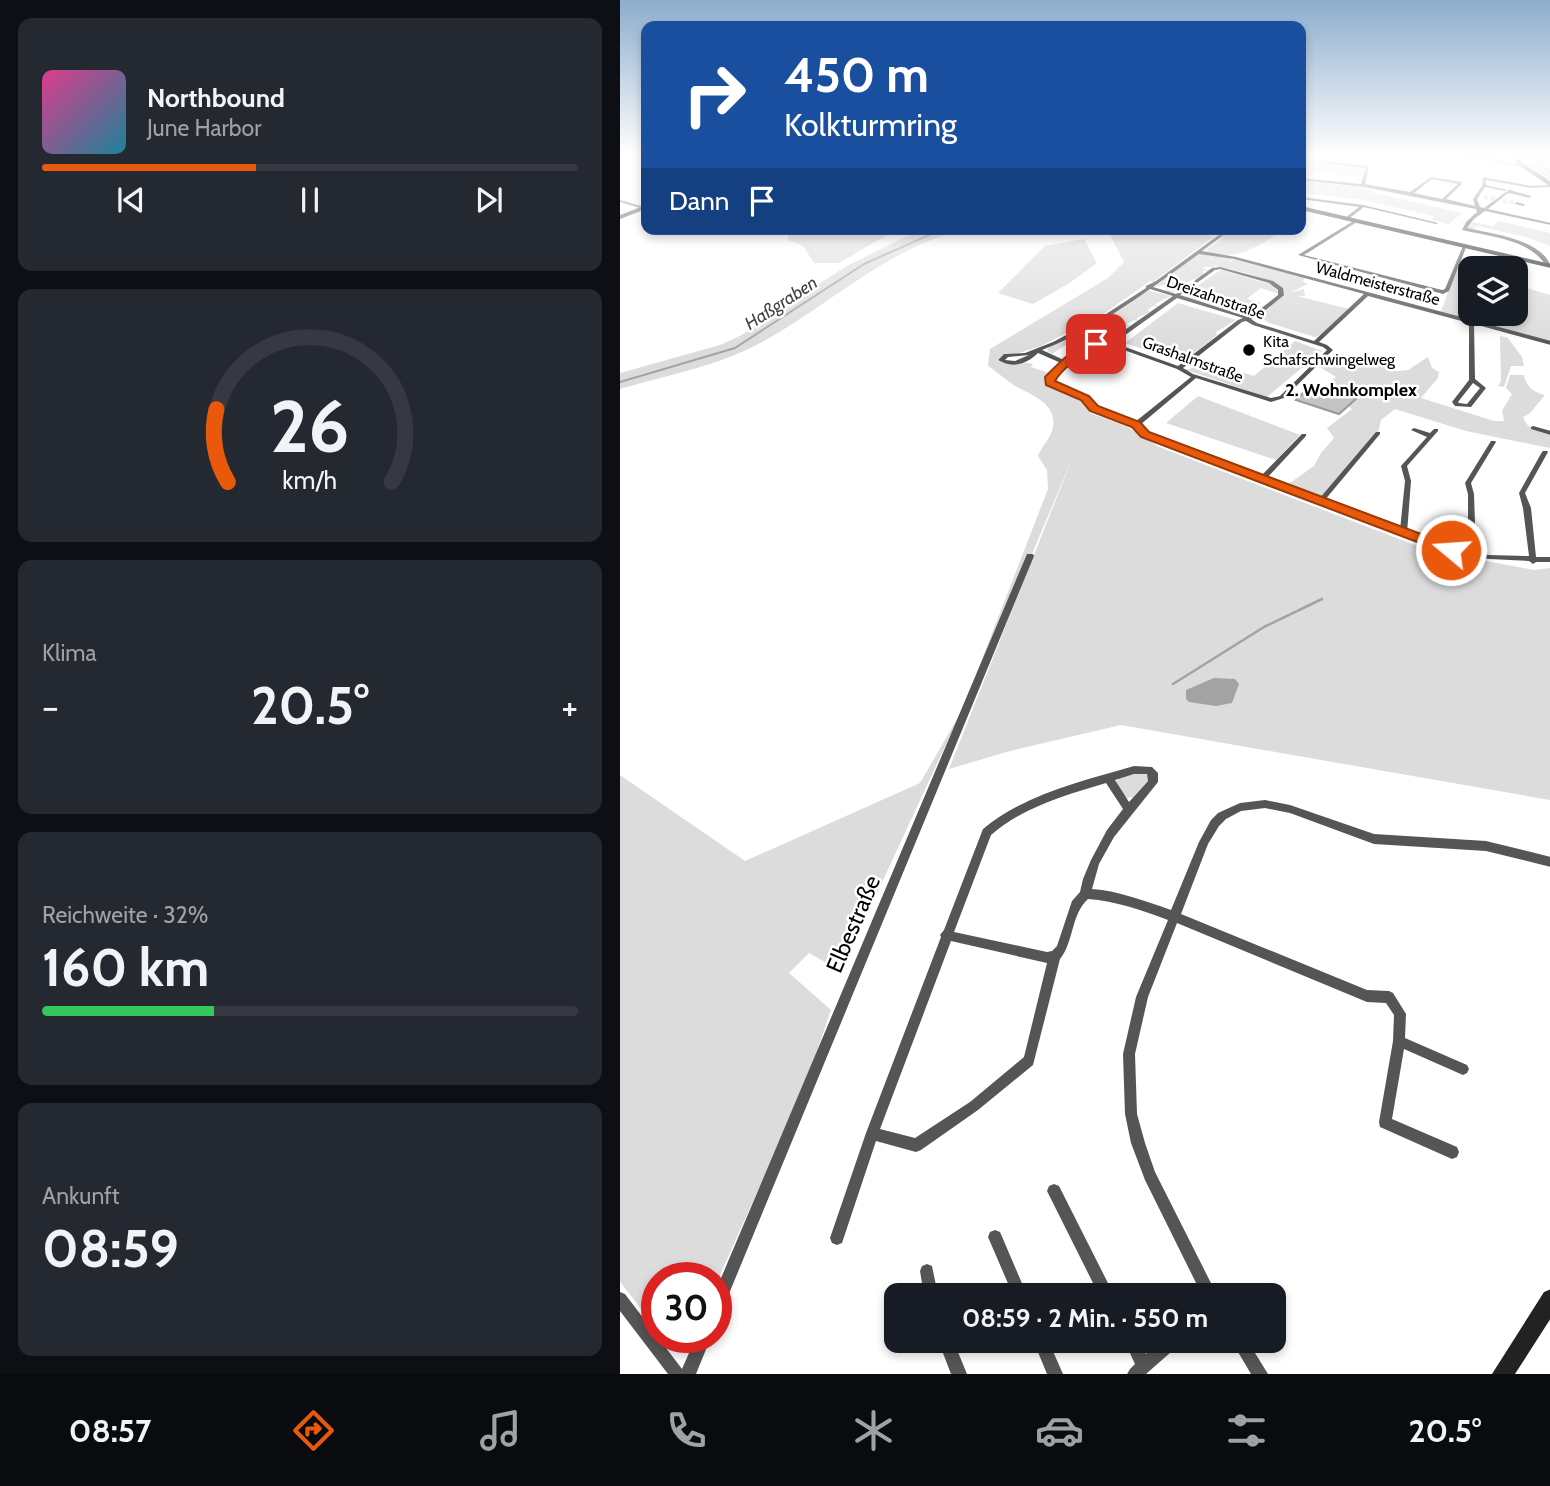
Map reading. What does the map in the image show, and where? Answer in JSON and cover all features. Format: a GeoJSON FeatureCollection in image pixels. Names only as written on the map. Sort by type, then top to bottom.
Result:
{"type":"FeatureCollection","features":[{"type":"Feature","properties":{"kind":"street"},"geometry":{"type":"LineString","coordinates":[[1343,218],[1550,266]]}},
{"type":"Feature","properties":{"kind":"street"},"geometry":{"type":"LineString","coordinates":[[1407,218],[1436,223]]}},
{"type":"Feature","properties":{"kind":"street"},"geometry":{"type":"LineString","coordinates":[[1470,218],[1464,229],[1531,248],[1539,252],[1550,266]]}},
{"type":"Feature","properties":{"kind":"street"},"geometry":{"type":"LineString","coordinates":[[1521,218],[1550,224]]}},
{"type":"Feature","properties":{"kind":"street"},"geometry":{"type":"LineString","coordinates":[[1356,221],[1303,252],[1301,256],[1428,290],[1447,290],[1465,246]]}},
{"type":"Feature","properties":{"kind":"street"},"geometry":{"type":"LineString","coordinates":[[1036,350],[1033,356],[1016,363],[1006,364],[1001,360],[1004,355],[1024,355],[1036,350],[1106,315],[1222,235]]}},
{"type":"Feature","properties":{"kind":"street","name":"Waldmeisterstraße"},"geometry":{"type":"LineString","coordinates":[[1198,252],[1234,258],[1458,319]]}},
{"type":"Feature","properties":{"kind":"street"},"geometry":{"type":"LineString","coordinates":[[1179,368],[1247,318],[1255,316],[1281,295],[1281,289],[1271,282],[1220,268],[1214,269],[1110,343],[1091,345],[1064,362],[1064,366],[1050,377],[1053,385],[1085,398],[1094,408],[1136,425],[1145,435],[1432,545],[1472,554],[1533,561],[1550,560]]}},
{"type":"Feature","properties":{"kind":"street","name":"Dreizahnstraße"},"geometry":{"type":"LineString","coordinates":[[1148,287],[1316,342]]}},
{"type":"Feature","properties":{"kind":"street"},"geometry":{"type":"LineString","coordinates":[[1316,342],[1367,294]]}},
{"type":"Feature","properties":{"kind":"street"},"geometry":{"type":"LineString","coordinates":[[1471,326],[1472,380],[1455,402],[1457,405],[1469,406],[1483,388],[1472,380]]}},
{"type":"Feature","properties":{"kind":"street","name":"Waldmeisterstraße"},"geometry":{"type":"LineString","coordinates":[[1483,326],[1550,343]]}},
{"type":"Feature","properties":{"kind":"street","name":"Grashalmstraße"},"geometry":{"type":"LineString","coordinates":[[1110,343],[1266,400],[1282,397],[1330,351],[1327,346],[1316,342]]}},
{"type":"Feature","properties":{"kind":"street"},"geometry":{"type":"LineString","coordinates":[[1036,350],[1064,362]]}},
{"type":"Feature","properties":{"kind":"street"},"geometry":{"type":"LineString","coordinates":[[1136,425],[1195,376]]}},
{"type":"Feature","properties":{"kind":"street"},"geometry":{"type":"LineString","coordinates":[[1533,428],[1550,433]]}},
{"type":"Feature","properties":{"kind":"street"},"geometry":{"type":"LineString","coordinates":[[1403,534],[1408,481],[1404,466],[1433,433],[1414,430]]}},
{"type":"Feature","properties":{"kind":"street"},"geometry":{"type":"LineString","coordinates":[[1320,502],[1378,433]]}},
{"type":"Feature","properties":{"kind":"street"},"geometry":{"type":"LineString","coordinates":[[1262,479],[1304,435]]}},
{"type":"Feature","properties":{"kind":"street"},"geometry":{"type":"LineString","coordinates":[[1472,554],[1471,494],[1468,483],[1493,442]]}},
{"type":"Feature","properties":{"kind":"street"},"geometry":{"type":"LineString","coordinates":[[1533,561],[1527,508],[1522,493],[1545,453]]}},
{"type":"Feature","properties":{"kind":"street","name":"Elbestraße"},"geometry":{"type":"LineString","coordinates":[[732,1270],[1030,556]]}},
{"type":"Feature","properties":{"kind":"street"},"geometry":{"type":"LineString","coordinates":[[837,1238],[872,1133],[946,935],[981,843],[993,825],[1038,803],[1108,778],[1145,768],[1153,773],[1153,782],[1128,809],[1088,877],[1085,895],[1076,905],[1061,950],[1055,956],[1047,958],[946,935]]}},
{"type":"Feature","properties":{"kind":"street"},"geometry":{"type":"LineString","coordinates":[[1108,778],[1128,809]]}},
{"type":"Feature","properties":{"kind":"street"},"geometry":{"type":"LineString","coordinates":[[1204,1283],[1150,1175],[1131,1114],[1129,1054],[1142,997],[1204,842],[1215,823],[1230,811],[1255,804],[1290,809],[1374,839],[1486,846],[1550,862]]}},
{"type":"Feature","properties":{"kind":"street"},"geometry":{"type":"LineString","coordinates":[[1085,895],[1142,905],[1367,996],[1389,997],[1400,1014],[1399,1041],[1385,1122],[1452,1152]]}},
{"type":"Feature","properties":{"kind":"street"},"geometry":{"type":"LineString","coordinates":[[872,1133],[916,1145],[974,1106],[1029,1061],[1055,956]]}},
{"type":"Feature","properties":{"kind":"street"},"geometry":{"type":"LineString","coordinates":[[1399,1041],[1463,1069]]}},
{"type":"Feature","properties":{"kind":"street"},"geometry":{"type":"LineString","coordinates":[[1054,1191],[1101,1283]]}},
{"type":"Feature","properties":{"kind":"street"},"geometry":{"type":"LineString","coordinates":[[995,1237],[1015,1283]]}},
{"type":"Feature","properties":{"kind":"street"},"geometry":{"type":"LineString","coordinates":[[927,1271],[929,1283]]}},
{"type":"Feature","properties":{"kind":"street"},"geometry":{"type":"LineString","coordinates":[[620,1299],[677,1374]]}},
{"type":"Feature","properties":{"kind":"street"},"geometry":{"type":"LineString","coordinates":[[1503,1374],[1550,1299]]}},
{"type":"Feature","properties":{"kind":"street"},"geometry":{"type":"LineString","coordinates":[[688,1374],[697,1353]]}},
{"type":"Feature","properties":{"kind":"street"},"geometry":{"type":"LineString","coordinates":[[950,1353],[959,1374]]}},
{"type":"Feature","properties":{"kind":"street"},"geometry":{"type":"LineString","coordinates":[[1046,1353],[1055,1374]]}},
{"type":"Feature","properties":{"kind":"street"},"geometry":{"type":"LineString","coordinates":[[1135,1353],[1140,1370],[1159,1353]]}},
{"type":"Feature","properties":{"kind":"street"},"geometry":{"type":"LineString","coordinates":[[1246,1353],[1260,1374]]}},
{"type":"Feature","properties":{"kind":"shaded area"},"geometry":{"type":"Polygon","coordinates":[[[1432,218],[1456,218],[1449,224],[1431,220],[1432,218]]]}},
{"type":"Feature","properties":{"kind":"shaded area"},"geometry":{"type":"Polygon","coordinates":[[[1499,221],[1550,233],[1550,246],[1529,238],[1477,226],[1474,230],[1467,228],[1473,222],[1493,226],[1499,221]]]}},
{"type":"Feature","properties":{"kind":"shaded area"},"geometry":{"type":"Polygon","coordinates":[[[788,235],[887,235],[839,263],[814,263],[803,246],[788,240],[788,235]]]}},
{"type":"Feature","properties":{"kind":"shaded area"},"geometry":{"type":"Polygon","coordinates":[[[946,235],[912,248],[886,262],[762,342],[711,364],[620,389],[620,373],[720,345],[740,336],[845,267],[905,237],[946,235]]]}},
{"type":"Feature","properties":{"kind":"shaded area"},"geometry":{"type":"Polygon","coordinates":[[[1110,235],[1213,237],[1153,282],[1150,281],[1102,315],[1041,346],[1019,353],[1006,353],[997,360],[1006,364],[1033,364],[1031,367],[1049,373],[1044,378],[1047,386],[1083,400],[1091,407],[1090,413],[1126,426],[1159,447],[1428,550],[1534,570],[1550,568],[1550,800],[1121,725],[1010,751],[949,769],[1074,454],[974,692],[970,690],[1048,489],[1047,470],[1038,456],[1053,427],[1051,412],[1042,401],[988,366],[990,349],[1108,278],[1124,262],[1110,235]]]}},
{"type":"Feature","properties":{"kind":"shaded area"},"geometry":{"type":"Polygon","coordinates":[[[1226,235],[1274,235],[1256,247],[1236,254],[1215,254],[1205,250],[1226,235]]]}},
{"type":"Feature","properties":{"kind":"shaded area"},"geometry":{"type":"Polygon","coordinates":[[[1084,239],[1097,263],[1068,284],[1033,304],[998,293],[1045,246],[1084,239]]]}},
{"type":"Feature","properties":{"kind":"shaded area"},"geometry":{"type":"Polygon","coordinates":[[[1201,253],[1232,259],[1227,264],[1234,259],[1305,278],[1302,281],[1308,284],[1289,293],[1304,289],[1305,296],[1297,296],[1349,309],[1321,335],[1315,337],[1269,323],[1258,316],[1288,293],[1252,274],[1213,265],[1215,267],[1202,267],[1209,271],[1205,270],[1202,272],[1205,274],[1186,283],[1189,285],[1177,290],[1179,292],[1167,292],[1163,285],[1154,287],[1166,278],[1175,277],[1171,273],[1201,253]]]}},
{"type":"Feature","properties":{"kind":"shaded area"},"geometry":{"type":"Polygon","coordinates":[[[1221,270],[1273,285],[1279,294],[1261,288],[1247,299],[1261,303],[1245,315],[1186,297],[1189,291],[1221,270]]]}},
{"type":"Feature","properties":{"kind":"shaded area"},"geometry":{"type":"Polygon","coordinates":[[[1455,271],[1458,272],[1458,317],[1441,312],[1455,271]]]}},
{"type":"Feature","properties":{"kind":"shaded area"},"geometry":{"type":"Polygon","coordinates":[[[1528,289],[1550,295],[1550,342],[1492,326],[1528,326],[1528,289]]]}},
{"type":"Feature","properties":{"kind":"shaded area"},"geometry":{"type":"Polygon","coordinates":[[[1147,290],[1171,296],[1155,304],[1157,307],[1153,306],[1147,310],[1150,312],[1137,318],[1138,321],[1134,320],[1127,324],[1130,326],[1120,329],[1121,332],[1116,331],[1106,339],[1108,341],[1088,345],[1065,359],[1061,358],[1089,340],[1078,337],[1052,354],[1047,351],[1049,347],[1076,334],[1147,290]]]}},
{"type":"Feature","properties":{"kind":"shaded area"},"geometry":{"type":"Polygon","coordinates":[[[1178,303],[1236,320],[1216,332],[1217,335],[1183,362],[1125,343],[1178,303]]]}},
{"type":"Feature","properties":{"kind":"shaded area"},"geometry":{"type":"Polygon","coordinates":[[[1500,336],[1508,338],[1522,357],[1524,366],[1511,366],[1504,387],[1498,386],[1501,381],[1500,336]]]}},
{"type":"Feature","properties":{"kind":"shaded area"},"geometry":{"type":"Polygon","coordinates":[[[1295,341],[1322,351],[1267,397],[1183,369],[1190,369],[1202,360],[1254,376],[1295,341]]]}},
{"type":"Feature","properties":{"kind":"shaded area"},"geometry":{"type":"Polygon","coordinates":[[[1335,352],[1397,371],[1408,370],[1428,357],[1432,368],[1439,372],[1438,378],[1421,398],[1494,421],[1504,421],[1502,411],[1512,394],[1506,388],[1510,375],[1524,375],[1531,388],[1545,395],[1530,413],[1523,417],[1528,426],[1550,433],[1550,448],[1466,431],[1395,409],[1381,420],[1378,433],[1320,502],[1262,479],[1265,476],[1287,485],[1314,466],[1334,438],[1327,428],[1352,409],[1349,407],[1355,399],[1320,387],[1326,387],[1336,377],[1318,366],[1335,352]]]}},
{"type":"Feature","properties":{"kind":"shaded area"},"geometry":{"type":"Polygon","coordinates":[[[1198,396],[1300,435],[1276,460],[1166,423],[1198,396]]]}},
{"type":"Feature","properties":{"kind":"shaded area"},"geometry":{"type":"Polygon","coordinates":[[[1214,678],[1235,679],[1239,684],[1232,703],[1216,706],[1189,702],[1186,699],[1186,690],[1214,678]]]}},
{"type":"Feature","properties":{"kind":"shaded area"},"geometry":{"type":"Polygon","coordinates":[[[961,712],[841,971],[809,953],[789,973],[831,1010],[806,1083],[726,1262],[641,1262],[641,1309],[620,1282],[620,775],[745,861],[920,783],[961,712]]]}},
{"type":"Feature","properties":{"kind":"shaded area"},"geometry":{"type":"Polygon","coordinates":[[[1146,773],[1149,779],[1133,797],[1127,798],[1121,794],[1116,782],[1119,778],[1146,773]]]}},
{"type":"Feature","properties":{"kind":"building"},"geometry":{"type":"Polygon","coordinates":[[[1311,385],[1356,399],[1339,414],[1296,400],[1311,385]]]}},
{"type":"Feature","properties":{"kind":"waterway","name":"Haßgraben"},"geometry":{"type":"LineString","coordinates":[[620,382],[735,348],[864,264],[929,235]]}},
{"type":"Feature","properties":{"kind":"waterway"},"geometry":{"type":"LineString","coordinates":[[1173,684],[1264,627],[1322,599]]}},
{"type":"Feature","properties":{"kind":"place","name":"Kita Schafschwingelweg"},"geometry":{"type":"Point","coordinates":[1249,350]}},
{"type":"Feature","properties":{"kind":"district","name":"2. Wohnkomplex"},"geometry":{"type":"Point","coordinates":[1351,390]}},
{"type":"Feature","properties":{"kind":"route"},"geometry":{"type":"LineString","coordinates":[[1096,344],[1064,362],[1065,365],[1050,377],[1050,383],[1085,398],[1094,408],[1138,426],[1145,435],[1451,550]]}}]}
